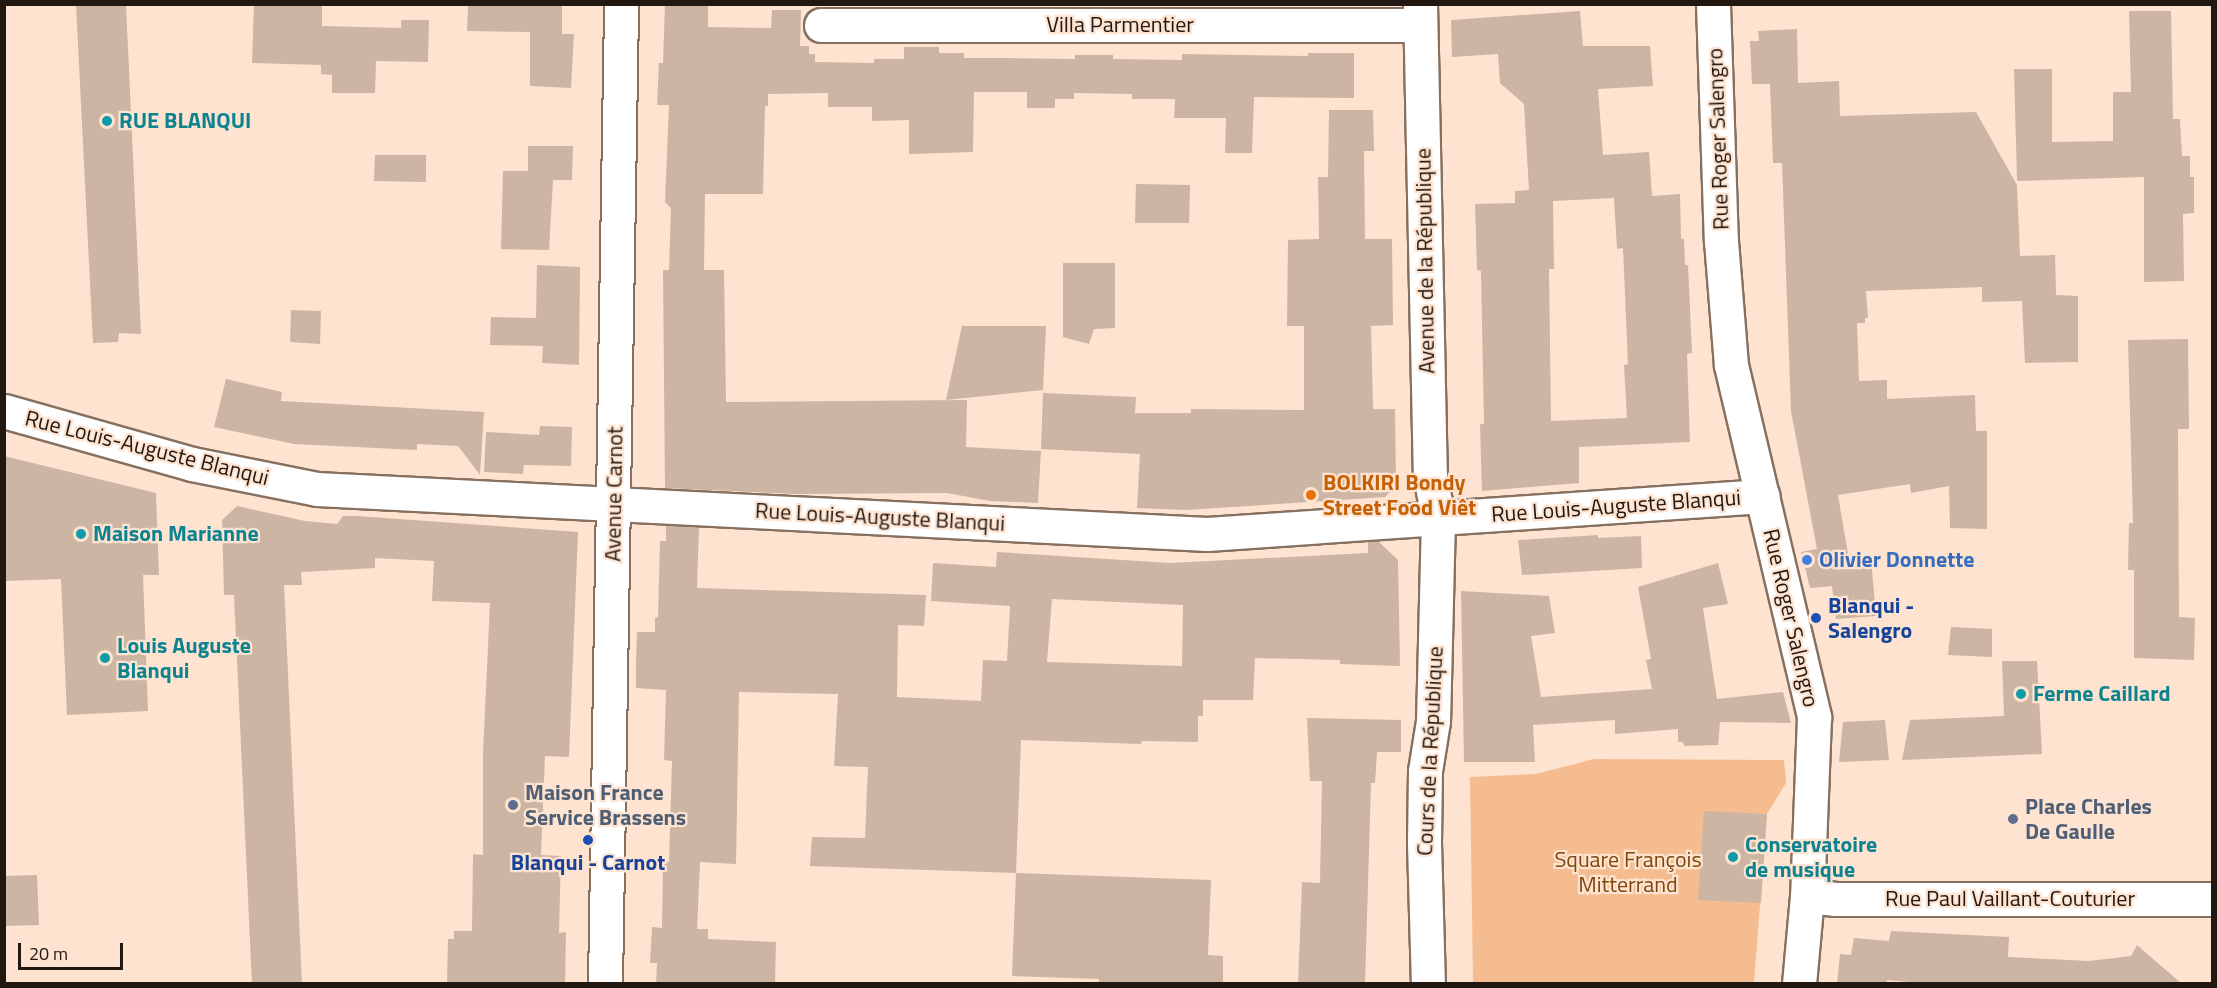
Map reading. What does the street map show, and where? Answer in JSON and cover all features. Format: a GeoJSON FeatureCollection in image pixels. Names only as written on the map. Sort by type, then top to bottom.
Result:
{"type":"FeatureCollection","features":[{"type":"Feature","properties":{"kind":"street","name":"Avenue Carnot"},"geometry":{"type":"LineString","coordinates":[[604,984],[621,4]]}},
{"type":"Feature","properties":{"kind":"street","name":"Rue Roger Salengro"},"geometry":{"type":"LineString","coordinates":[[1713,4],[1721,241],[1731,365],[1814,717],[1807,896],[1799,984]]}},
{"type":"Feature","properties":{"kind":"street","name":"Villa Parmentier"},"geometry":{"type":"LineString","coordinates":[[820,25],[1420,15]]}},
{"type":"Feature","properties":{"kind":"street","name":"Avenue de la République"},"geometry":{"type":"LineString","coordinates":[[1420,15],[1430,475],[1438,518]]}},
{"type":"Feature","properties":{"kind":"street","name":"Rue Louis-Auguste Blanqui"},"geometry":{"type":"LineString","coordinates":[[4,411],[192,464],[317,489],[1207,534],[1763,496]]}},
{"type":"Feature","properties":{"kind":"street","name":"Cours de la République"},"geometry":{"type":"LineString","coordinates":[[1428,984],[1424,843],[1425,771],[1433,721],[1438,518]]}},
{"type":"Feature","properties":{"kind":"street","name":"Rue Paul Vaillant-Couturier"},"geometry":{"type":"LineString","coordinates":[[1807,896],[1836,899],[2212,899]]}},
{"type":"Feature","properties":{"kind":"green space","name":"Square François Mitterrand"},"geometry":{"type":"Polygon","coordinates":[[[1594,759],[1784,760],[1786,783],[1767,814],[1754,983],[1473,983],[1470,777],[1536,774],[1594,759]]]}},
{"type":"Feature","properties":{"kind":"building","name":"RUE BLANQUI"},"geometry":{"type":"Polygon","coordinates":[[[76,4],[126,4],[141,334],[119,333],[118,342],[93,343],[76,4]]]}},
{"type":"Feature","properties":{"kind":"building"},"geometry":{"type":"Polygon","coordinates":[[[254,4],[322,4],[322,26],[401,28],[401,20],[429,20],[428,62],[376,61],[375,93],[332,93],[332,75],[321,74],[321,65],[252,63],[254,4]]]}},
{"type":"Feature","properties":{"kind":"building"},"geometry":{"type":"Polygon","coordinates":[[[562,4],[562,34],[574,34],[571,88],[530,86],[530,32],[467,31],[468,6],[562,4]]]}},
{"type":"Feature","properties":{"kind":"building"},"geometry":{"type":"Polygon","coordinates":[[[665,4],[708,4],[708,27],[771,28],[772,10],[801,10],[800,46],[809,46],[809,54],[815,54],[815,62],[874,63],[874,59],[904,59],[904,47],[939,47],[939,53],[964,53],[964,58],[1075,59],[1075,55],[1113,55],[1113,59],[1182,60],[1182,54],[1308,56],[1308,53],[1354,53],[1354,98],[1254,97],[1252,153],[1225,153],[1226,118],[1174,118],[1175,99],[1132,99],[1132,94],[1074,93],[1074,99],[1055,99],[1055,108],[1027,108],[1027,92],[974,92],[973,152],[909,154],[909,120],[872,121],[872,107],[828,107],[828,93],[768,94],[768,106],[765,106],[763,194],[705,194],[704,270],[724,270],[726,402],[967,400],[966,447],[1041,451],[1038,503],[990,501],[947,493],[797,494],[665,488],[663,270],[669,270],[671,208],[665,202],[669,105],[657,105],[659,63],[663,63],[665,4]]]}},
{"type":"Feature","properties":{"kind":"building"},"geometry":{"type":"Polygon","coordinates":[[[1580,11],[1583,46],[1650,46],[1653,86],[1598,89],[1603,155],[1649,152],[1652,196],[1680,194],[1681,239],[1684,239],[1685,265],[1688,265],[1692,353],[1687,354],[1690,442],[1579,447],[1579,483],[1482,491],[1480,424],[1484,424],[1481,271],[1477,270],[1475,204],[1515,203],[1515,191],[1529,190],[1524,104],[1500,83],[1498,54],[1452,57],[1451,20],[1580,11]],[[1614,198],[1553,201],[1554,269],[1549,269],[1551,421],[1627,418],[1624,365],[1628,364],[1623,248],[1617,249],[1614,198]]]}},
{"type":"Feature","properties":{"kind":"building"},"geometry":{"type":"Polygon","coordinates":[[[2129,11],[2171,11],[2173,119],[2180,119],[2182,156],[2190,156],[2190,177],[2194,177],[2194,213],[2183,214],[2184,281],[2144,282],[2144,177],[2017,181],[2014,69],[2052,69],[2052,142],[2113,141],[2113,92],[2131,92],[2129,11]]]}},
{"type":"Feature","properties":{"kind":"building"},"geometry":{"type":"Polygon","coordinates":[[[1797,29],[1798,83],[1839,81],[1840,116],[1976,112],[2017,185],[2020,256],[2055,255],[2056,295],[2078,296],[2078,362],[2025,363],[2022,301],[1982,302],[1982,287],[1866,291],[1868,318],[1865,318],[1865,323],[1857,323],[1859,381],[1887,380],[1887,399],[1975,395],[1976,431],[1987,431],[1987,529],[1950,528],[1949,486],[1911,493],[1910,484],[1838,495],[1849,560],[1871,558],[1876,616],[1836,619],[1832,586],[1810,588],[1801,552],[1817,549],[1791,411],[1782,163],[1773,163],[1770,84],[1752,84],[1750,41],[1759,41],[1758,31],[1797,29]]]}},
{"type":"Feature","properties":{"kind":"building"},"geometry":{"type":"Polygon","coordinates":[[[1329,110],[1373,110],[1374,151],[1364,151],[1365,239],[1392,239],[1393,325],[1371,326],[1373,409],[1395,409],[1396,486],[1385,497],[1186,510],[1137,508],[1140,454],[1041,449],[1043,393],[1136,397],[1135,413],[1191,413],[1191,409],[1304,410],[1304,326],[1287,326],[1288,240],[1319,239],[1318,177],[1328,177],[1329,110]]]}},
{"type":"Feature","properties":{"kind":"building"},"geometry":{"type":"Polygon","coordinates":[[[528,146],[573,146],[572,180],[553,180],[549,250],[501,249],[503,171],[528,171],[528,146]]]}},
{"type":"Feature","properties":{"kind":"building"},"geometry":{"type":"Polygon","coordinates":[[[375,155],[426,155],[426,182],[374,181],[375,155]]]}},
{"type":"Feature","properties":{"kind":"building"},"geometry":{"type":"Polygon","coordinates":[[[1136,184],[1190,185],[1189,223],[1135,223],[1136,184]]]}},
{"type":"Feature","properties":{"kind":"building"},"geometry":{"type":"Polygon","coordinates":[[[1063,263],[1115,263],[1115,328],[1094,329],[1089,344],[1063,337],[1063,263]]]}},
{"type":"Feature","properties":{"kind":"building"},"geometry":{"type":"Polygon","coordinates":[[[537,265],[580,267],[579,365],[542,363],[543,346],[490,345],[491,317],[536,318],[537,265]]]}},
{"type":"Feature","properties":{"kind":"building"},"geometry":{"type":"Polygon","coordinates":[[[291,310],[321,311],[320,344],[290,342],[291,310]]]}},
{"type":"Feature","properties":{"kind":"building"},"geometry":{"type":"Polygon","coordinates":[[[962,326],[1046,326],[1043,390],[946,400],[962,326]]]}},
{"type":"Feature","properties":{"kind":"building"},"geometry":{"type":"Polygon","coordinates":[[[2188,339],[2189,429],[2178,429],[2179,617],[2195,618],[2194,660],[2134,658],[2134,570],[2128,570],[2129,523],[2133,523],[2128,340],[2188,339]]]}},
{"type":"Feature","properties":{"kind":"building"},"geometry":{"type":"Polygon","coordinates":[[[226,379],[282,392],[281,401],[484,412],[480,475],[458,446],[417,444],[417,450],[294,444],[214,427],[226,379]]]}},
{"type":"Feature","properties":{"kind":"building"},"geometry":{"type":"Polygon","coordinates":[[[540,426],[572,427],[571,466],[524,465],[523,474],[484,472],[486,432],[539,435],[540,426]]]}},
{"type":"Feature","properties":{"kind":"building"},"geometry":{"type":"Polygon","coordinates":[[[4,456],[156,493],[159,575],[143,575],[148,711],[67,715],[61,579],[4,581],[4,456]]]}},
{"type":"Feature","properties":{"kind":"building"},"geometry":{"type":"Polygon","coordinates":[[[237,506],[305,521],[337,524],[343,516],[357,516],[578,532],[569,757],[545,756],[541,855],[561,856],[559,933],[566,932],[565,984],[447,984],[448,939],[454,939],[454,931],[472,931],[473,854],[483,855],[483,753],[490,603],[432,601],[434,561],[375,558],[375,568],[301,572],[302,585],[284,585],[302,984],[252,984],[234,595],[224,595],[222,520],[237,506]]]}},
{"type":"Feature","properties":{"kind":"building"},"geometry":{"type":"Polygon","coordinates":[[[666,525],[699,527],[697,588],[926,595],[924,626],[898,625],[897,697],[981,701],[983,660],[1007,661],[1010,606],[931,601],[933,563],[996,567],[997,552],[1170,563],[1368,553],[1368,542],[1378,541],[1398,560],[1400,666],[1340,664],[1340,660],[1255,658],[1253,700],[1203,700],[1203,716],[1198,716],[1198,742],[1142,741],[1141,744],[1021,740],[1016,873],[810,866],[812,837],[865,838],[868,767],[834,766],[838,694],[739,692],[736,864],[700,862],[697,929],[708,929],[708,939],[776,942],[775,984],[656,984],[657,963],[650,963],[652,927],[662,928],[663,862],[669,862],[672,761],[664,760],[666,690],[636,688],[636,662],[637,632],[655,632],[655,618],[658,617],[660,541],[666,541],[666,525]],[[1052,599],[1047,662],[1182,666],[1183,605],[1052,599]]]}},
{"type":"Feature","properties":{"kind":"building"},"geometry":{"type":"Polygon","coordinates":[[[1598,535],[1598,538],[1641,536],[1642,568],[1522,575],[1518,540],[1598,535]]]}},
{"type":"Feature","properties":{"kind":"building"},"geometry":{"type":"Polygon","coordinates":[[[1718,563],[1728,604],[1703,608],[1717,699],[1783,692],[1791,723],[1720,722],[1718,745],[1684,746],[1683,742],[1678,742],[1678,729],[1615,734],[1615,720],[1533,725],[1535,762],[1464,762],[1461,591],[1549,596],[1555,633],[1531,636],[1541,697],[1652,689],[1646,660],[1651,659],[1638,587],[1718,563]]]}},
{"type":"Feature","properties":{"kind":"building"},"geometry":{"type":"Polygon","coordinates":[[[1951,627],[1992,629],[1992,657],[1948,655],[1951,627]]]}},
{"type":"Feature","properties":{"kind":"building","name":"Ferme Caillard"},"geometry":{"type":"Polygon","coordinates":[[[2002,661],[2037,661],[2042,754],[1902,760],[1910,720],[2004,716],[2002,661]]]}},
{"type":"Feature","properties":{"kind":"building"},"geometry":{"type":"Polygon","coordinates":[[[1307,718],[1401,720],[1401,752],[1377,752],[1375,783],[1371,783],[1365,984],[1298,984],[1302,882],[1320,883],[1322,781],[1310,781],[1307,718]]]}},
{"type":"Feature","properties":{"kind":"building"},"geometry":{"type":"Polygon","coordinates":[[[1885,720],[1889,760],[1839,762],[1843,722],[1885,720]]]}},
{"type":"Feature","properties":{"kind":"building","name":"Conservatoire de musique"},"geometry":{"type":"Polygon","coordinates":[[[1704,811],[1767,814],[1761,903],[1698,900],[1704,811]]]}},
{"type":"Feature","properties":{"kind":"building"},"geometry":{"type":"Polygon","coordinates":[[[1016,873],[1211,880],[1208,955],[1223,956],[1223,984],[1099,984],[1099,979],[1012,976],[1016,873]]]}},
{"type":"Feature","properties":{"kind":"building"},"geometry":{"type":"Polygon","coordinates":[[[37,875],[39,925],[4,926],[4,876],[37,875]]]}},
{"type":"Feature","properties":{"kind":"building"},"geometry":{"type":"Polygon","coordinates":[[[1891,931],[2009,937],[2008,957],[2089,961],[2131,956],[2137,945],[2182,984],[1931,984],[1887,980],[1887,984],[1837,984],[1840,954],[1851,955],[1854,938],[1889,941],[1891,931]]]}},
{"type":"Feature","properties":{"kind":"place","name":"RUE BLANQUI"},"geometry":{"type":"Point","coordinates":[107,121]}},
{"type":"Feature","properties":{"kind":"place","name":"BOLKIRI Bondy Street Food Viêt"},"geometry":{"type":"Point","coordinates":[1311,495]}},
{"type":"Feature","properties":{"kind":"place","name":"Maison Marianne"},"geometry":{"type":"Point","coordinates":[81,534]}},
{"type":"Feature","properties":{"kind":"place","name":"Olivier Donnette"},"geometry":{"type":"Point","coordinates":[1807,560]}},
{"type":"Feature","properties":{"kind":"place","name":"Blanqui - Salengro"},"geometry":{"type":"Point","coordinates":[1816,618]}},
{"type":"Feature","properties":{"kind":"place","name":"Louis Auguste Blanqui"},"geometry":{"type":"Point","coordinates":[105,658]}},
{"type":"Feature","properties":{"kind":"place","name":"Ferme Caillard"},"geometry":{"type":"Point","coordinates":[2021,694]}},
{"type":"Feature","properties":{"kind":"place","name":"Maison France Service Brassens"},"geometry":{"type":"Point","coordinates":[513,805]}},
{"type":"Feature","properties":{"kind":"place","name":"Place Charles De Gaulle"},"geometry":{"type":"Point","coordinates":[2013,819]}},
{"type":"Feature","properties":{"kind":"place","name":"Blanqui - Carnot"},"geometry":{"type":"Point","coordinates":[588,840]}},
{"type":"Feature","properties":{"kind":"place","name":"Conservatoire de musique"},"geometry":{"type":"Point","coordinates":[1733,857]}}]}
